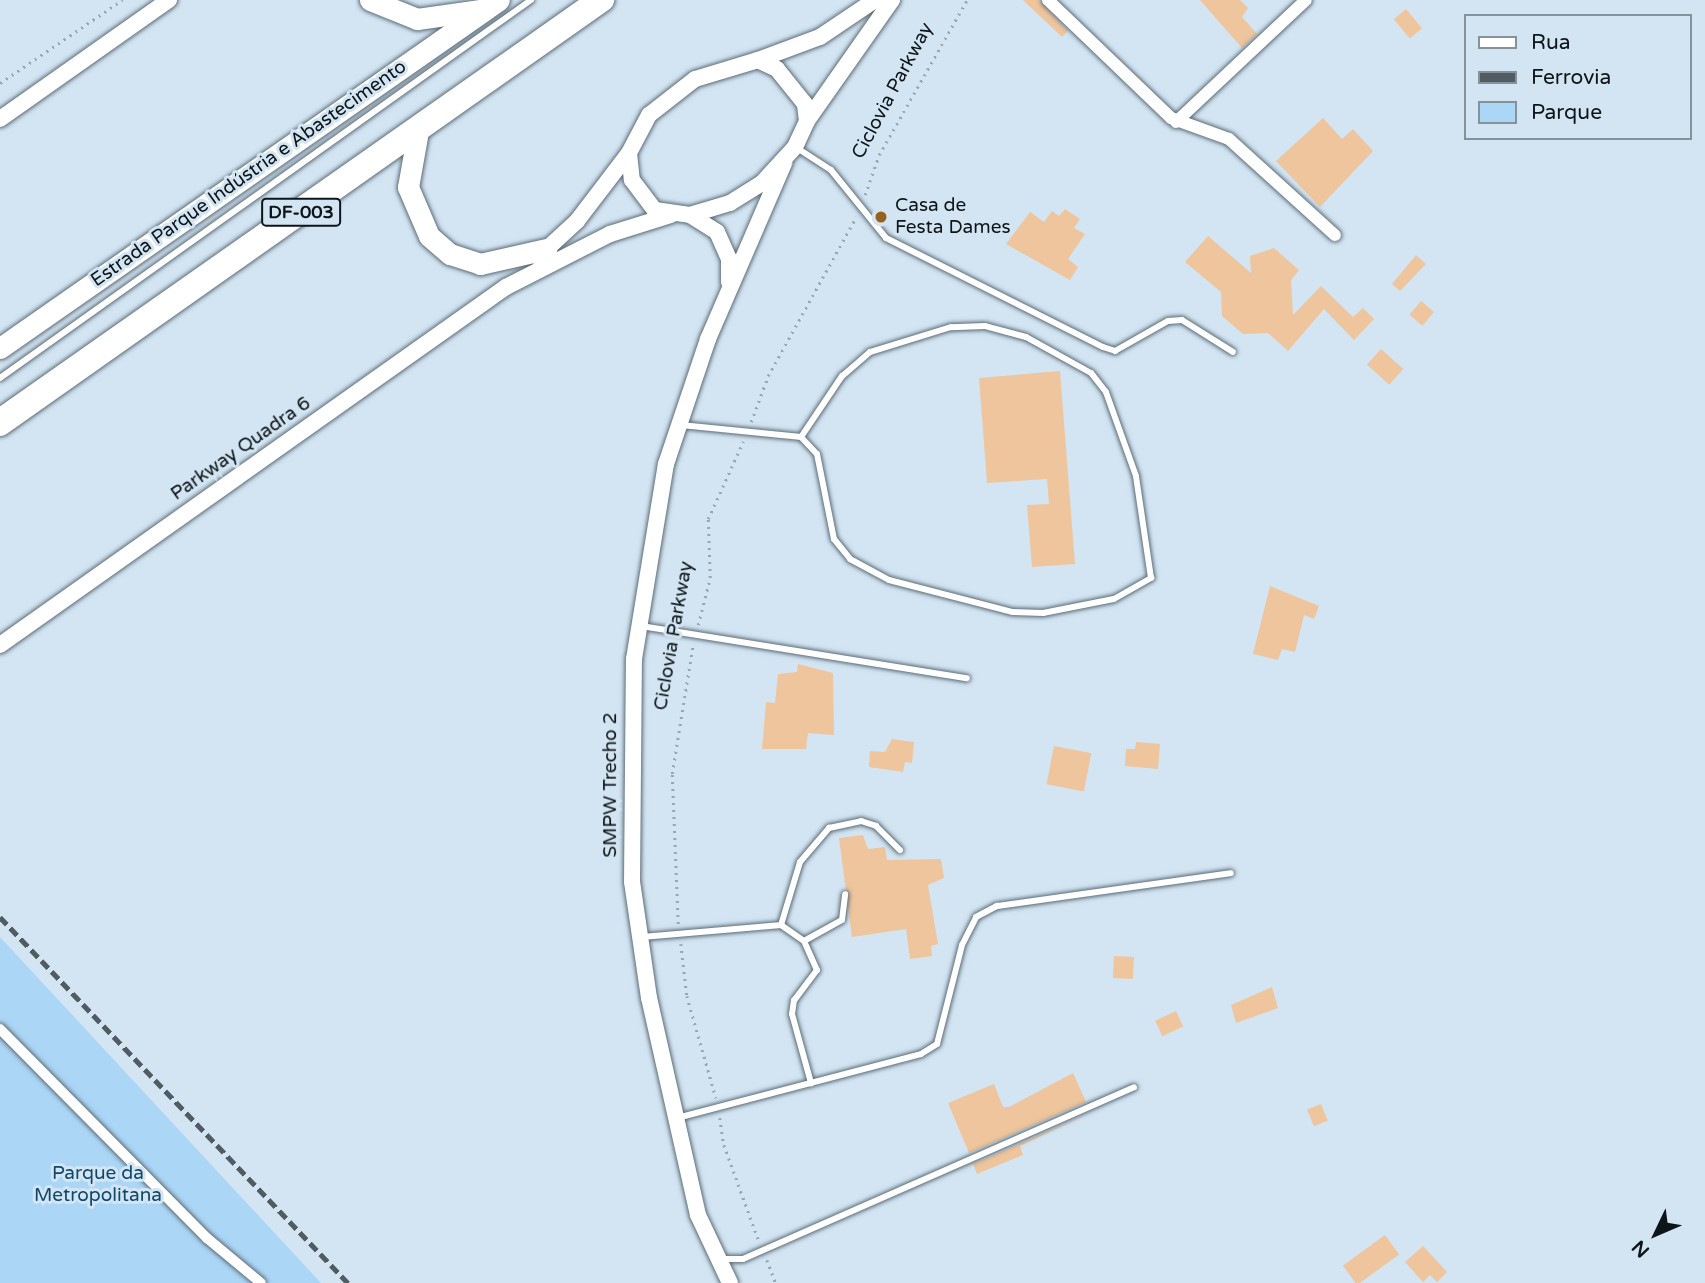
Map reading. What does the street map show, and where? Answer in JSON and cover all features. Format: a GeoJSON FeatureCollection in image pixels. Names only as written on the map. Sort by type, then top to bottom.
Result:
{"type":"FeatureCollection","features":[{"type":"Feature","properties":{"kind":"highway"},"geometry":{"type":"LineString","coordinates":[[370,0],[416,19],[492,5]]}},
{"type":"Feature","properties":{"kind":"highway","name":"DF-003"},"geometry":{"type":"LineString","coordinates":[[0,425],[603,0]]}},
{"type":"Feature","properties":{"kind":"highway","name":"Estrada Parque Indústria e Abastecimento"},"geometry":{"type":"LineString","coordinates":[[0,348],[492,5]]}},
{"type":"Feature","properties":{"kind":"highway"},"geometry":{"type":"LineString","coordinates":[[418,131],[408,187],[429,236],[450,254],[480,264],[546,249]]}},
{"type":"Feature","properties":{"kind":"street"},"geometry":{"type":"LineString","coordinates":[[0,119],[169,0]]}},
{"type":"Feature","properties":{"kind":"street"},"geometry":{"type":"LineString","coordinates":[[784,163],[730,203],[690,215],[671,215],[641,198],[629,153],[649,115],[671,94],[715,70],[758,60],[820,37],[875,0]]}},
{"type":"Feature","properties":{"kind":"street"},"geometry":{"type":"LineString","coordinates":[[729,287],[784,163],[807,121],[892,0]]}},
{"type":"Feature","properties":{"kind":"street"},"geometry":{"type":"LineString","coordinates":[[1048,0],[1176,122],[1229,139],[1335,235]]}},
{"type":"Feature","properties":{"kind":"street"},"geometry":{"type":"LineString","coordinates":[[1176,122],[1306,0]]}},
{"type":"Feature","properties":{"kind":"street"},"geometry":{"type":"LineString","coordinates":[[758,60],[794,84],[807,121]]}},
{"type":"Feature","properties":{"kind":"street","name":"Parkway Quadra 6"},"geometry":{"type":"LineString","coordinates":[[0,645],[506,287],[546,249],[629,153]]}},
{"type":"Feature","properties":{"kind":"street","name":"Parkway Quadra 6"},"geometry":{"type":"LineString","coordinates":[[506,287],[610,234],[671,215]]}},
{"type":"Feature","properties":{"kind":"street"},"geometry":{"type":"LineString","coordinates":[[690,215],[725,244],[729,287]]}},
{"type":"Feature","properties":{"kind":"street","name":"SMPW Trecho 2"},"geometry":{"type":"LineString","coordinates":[[729,287],[680,425],[651,539],[639,625],[630,752],[632,882],[640,937],[698,1215],[730,1283]]}},
{"type":"Feature","properties":{"kind":"street"},"geometry":{"type":"LineString","coordinates":[[0,1029],[207,1238],[261,1283]]}},
{"type":"Feature","properties":{"kind":"lane"},"geometry":{"type":"LineString","coordinates":[[0,378],[531,0]]}},
{"type":"Feature","properties":{"kind":"lane"},"geometry":{"type":"LineString","coordinates":[[0,410],[584,0]]}},
{"type":"Feature","properties":{"kind":"lane"},"geometry":{"type":"LineString","coordinates":[[795,147],[831,170],[860,210],[887,238],[1103,347],[1115,351],[1168,321],[1182,320],[1233,352]]}},
{"type":"Feature","properties":{"kind":"lane"},"geometry":{"type":"LineString","coordinates":[[680,425],[802,437],[817,454],[834,539],[867,572],[1013,612],[1114,599],[1151,578],[1136,476],[1106,392],[1091,373],[1026,337],[985,326],[951,327],[870,352],[842,376],[802,437]]}},
{"type":"Feature","properties":{"kind":"lane"},"geometry":{"type":"LineString","coordinates":[[639,625],[696,632],[968,678]]}},
{"type":"Feature","properties":{"kind":"lane"},"geometry":{"type":"LineString","coordinates":[[780,925],[800,862],[830,828],[861,821],[876,825],[900,850]]}},
{"type":"Feature","properties":{"kind":"lane"},"geometry":{"type":"LineString","coordinates":[[677,1118],[811,1083],[937,1044],[962,945],[976,917],[997,906],[1231,873]]}},
{"type":"Feature","properties":{"kind":"lane"},"geometry":{"type":"LineString","coordinates":[[804,941],[842,920],[845,894]]}},
{"type":"Feature","properties":{"kind":"lane"},"geometry":{"type":"LineString","coordinates":[[640,937],[780,925],[804,941],[817,970],[794,1000],[792,1014],[811,1083]]}},
{"type":"Feature","properties":{"kind":"lane"},"geometry":{"type":"LineString","coordinates":[[718,1259],[743,1259],[762,1248],[1134,1087]]}},
{"type":"Feature","properties":{"kind":"path"},"geometry":{"type":"LineString","coordinates":[[0,83],[122,0]]}},
{"type":"Feature","properties":{"kind":"path","name":"Ciclovia Parkway"},"geometry":{"type":"LineString","coordinates":[[776,1283],[724,1145],[719,1107],[687,996],[679,933],[672,774],[696,632],[710,578],[709,519],[768,376],[860,210],[878,155],[967,0]]}},
{"type":"Feature","properties":{"kind":"green space","name":"Parque da Metropolitana"},"geometry":{"type":"Polygon","coordinates":[[[0,937],[321,1283],[0,1283],[0,937]]]}},
{"type":"Feature","properties":{"kind":"building"},"geometry":{"type":"Polygon","coordinates":[[[1023,0],[1039,0],[1068,31],[1062,37],[1023,0]]]}},
{"type":"Feature","properties":{"kind":"building"},"geometry":{"type":"Polygon","coordinates":[[[1200,0],[1240,0],[1248,8],[1242,17],[1257,34],[1242,48],[1200,0]]]}},
{"type":"Feature","properties":{"kind":"building"},"geometry":{"type":"Polygon","coordinates":[[[1406,9],[1422,28],[1410,38],[1394,19],[1406,9]]]}},
{"type":"Feature","properties":{"kind":"building"},"geometry":{"type":"Polygon","coordinates":[[[1323,118],[1342,139],[1353,129],[1373,151],[1320,207],[1276,161],[1323,118]]]}},
{"type":"Feature","properties":{"kind":"building"},"geometry":{"type":"Polygon","coordinates":[[[1065,209],[1080,219],[1074,228],[1085,234],[1068,259],[1078,267],[1070,280],[1006,244],[1030,212],[1044,222],[1052,211],[1059,216],[1065,209]]]}},
{"type":"Feature","properties":{"kind":"building"},"geometry":{"type":"Polygon","coordinates":[[[1208,236],[1251,273],[1250,256],[1274,248],[1299,270],[1291,280],[1293,315],[1321,286],[1353,317],[1363,308],[1374,319],[1354,340],[1324,309],[1288,351],[1268,333],[1243,334],[1222,316],[1221,292],[1185,262],[1208,236]]]}},
{"type":"Feature","properties":{"kind":"building"},"geometry":{"type":"Polygon","coordinates":[[[1416,255],[1426,264],[1400,291],[1392,284],[1416,255]]]}},
{"type":"Feature","properties":{"kind":"building"},"geometry":{"type":"Polygon","coordinates":[[[1421,301],[1434,312],[1422,326],[1409,315],[1421,301]]]}},
{"type":"Feature","properties":{"kind":"building"},"geometry":{"type":"Polygon","coordinates":[[[1381,349],[1403,369],[1389,385],[1367,365],[1381,349]]]}},
{"type":"Feature","properties":{"kind":"building"},"geometry":{"type":"Polygon","coordinates":[[[1060,371],[1075,564],[1032,567],[1027,505],[1049,504],[1047,479],[987,483],[979,378],[1060,371]]]}},
{"type":"Feature","properties":{"kind":"building"},"geometry":{"type":"Polygon","coordinates":[[[1270,586],[1319,606],[1314,619],[1304,615],[1295,652],[1282,649],[1278,660],[1253,654],[1270,586]]]}},
{"type":"Feature","properties":{"kind":"building"},"geometry":{"type":"Polygon","coordinates":[[[798,664],[833,673],[834,735],[808,733],[806,749],[762,749],[766,702],[775,703],[778,674],[797,672],[798,664]]]}},
{"type":"Feature","properties":{"kind":"building"},"geometry":{"type":"Polygon","coordinates":[[[892,739],[914,742],[912,763],[905,762],[903,772],[869,767],[870,751],[885,752],[892,739]]]}},
{"type":"Feature","properties":{"kind":"building"},"geometry":{"type":"Polygon","coordinates":[[[1136,742],[1160,744],[1158,769],[1125,766],[1126,749],[1135,749],[1136,742]]]}},
{"type":"Feature","properties":{"kind":"building"},"geometry":{"type":"Polygon","coordinates":[[[1054,746],[1091,753],[1084,792],[1047,784],[1054,746]]]}},
{"type":"Feature","properties":{"kind":"building"},"geometry":{"type":"Polygon","coordinates":[[[863,835],[868,849],[885,847],[887,860],[941,859],[944,878],[928,885],[938,944],[931,946],[932,956],[910,959],[906,929],[852,937],[839,838],[863,835]]]}},
{"type":"Feature","properties":{"kind":"building"},"geometry":{"type":"Polygon","coordinates":[[[1114,956],[1134,957],[1133,979],[1113,978],[1114,956]]]}},
{"type":"Feature","properties":{"kind":"building"},"geometry":{"type":"Polygon","coordinates":[[[1272,987],[1278,1008],[1236,1023],[1231,1005],[1272,987]]]}},
{"type":"Feature","properties":{"kind":"building"},"geometry":{"type":"Polygon","coordinates":[[[1176,1011],[1183,1026],[1162,1036],[1155,1021],[1176,1011]]]}},
{"type":"Feature","properties":{"kind":"building"},"geometry":{"type":"Polygon","coordinates":[[[1073,1073],[1086,1102],[969,1153],[948,1103],[994,1084],[1003,1107],[1009,1107],[1073,1073]]]}},
{"type":"Feature","properties":{"kind":"building"},"geometry":{"type":"Polygon","coordinates":[[[1321,1104],[1328,1121],[1314,1126],[1307,1110],[1321,1104]]]}},
{"type":"Feature","properties":{"kind":"building"},"geometry":{"type":"Polygon","coordinates":[[[1090,1113],[1020,1146],[1023,1155],[977,1174],[973,1164],[1090,1113]]]}},
{"type":"Feature","properties":{"kind":"building"},"geometry":{"type":"Polygon","coordinates":[[[1385,1235],[1399,1254],[1360,1283],[1356,1283],[1343,1266],[1385,1235]]]}},
{"type":"Feature","properties":{"kind":"building"},"geometry":{"type":"Polygon","coordinates":[[[1423,1246],[1447,1272],[1437,1282],[1430,1275],[1423,1282],[1405,1262],[1423,1246]]]}},
{"type":"Feature","properties":{"kind":"railway"},"geometry":{"type":"LineString","coordinates":[[0,917],[348,1283]]}},
{"type":"Feature","properties":{"kind":"place","name":"Casa de Festa Dames"},"geometry":{"type":"Point","coordinates":[881,217]}}]}
